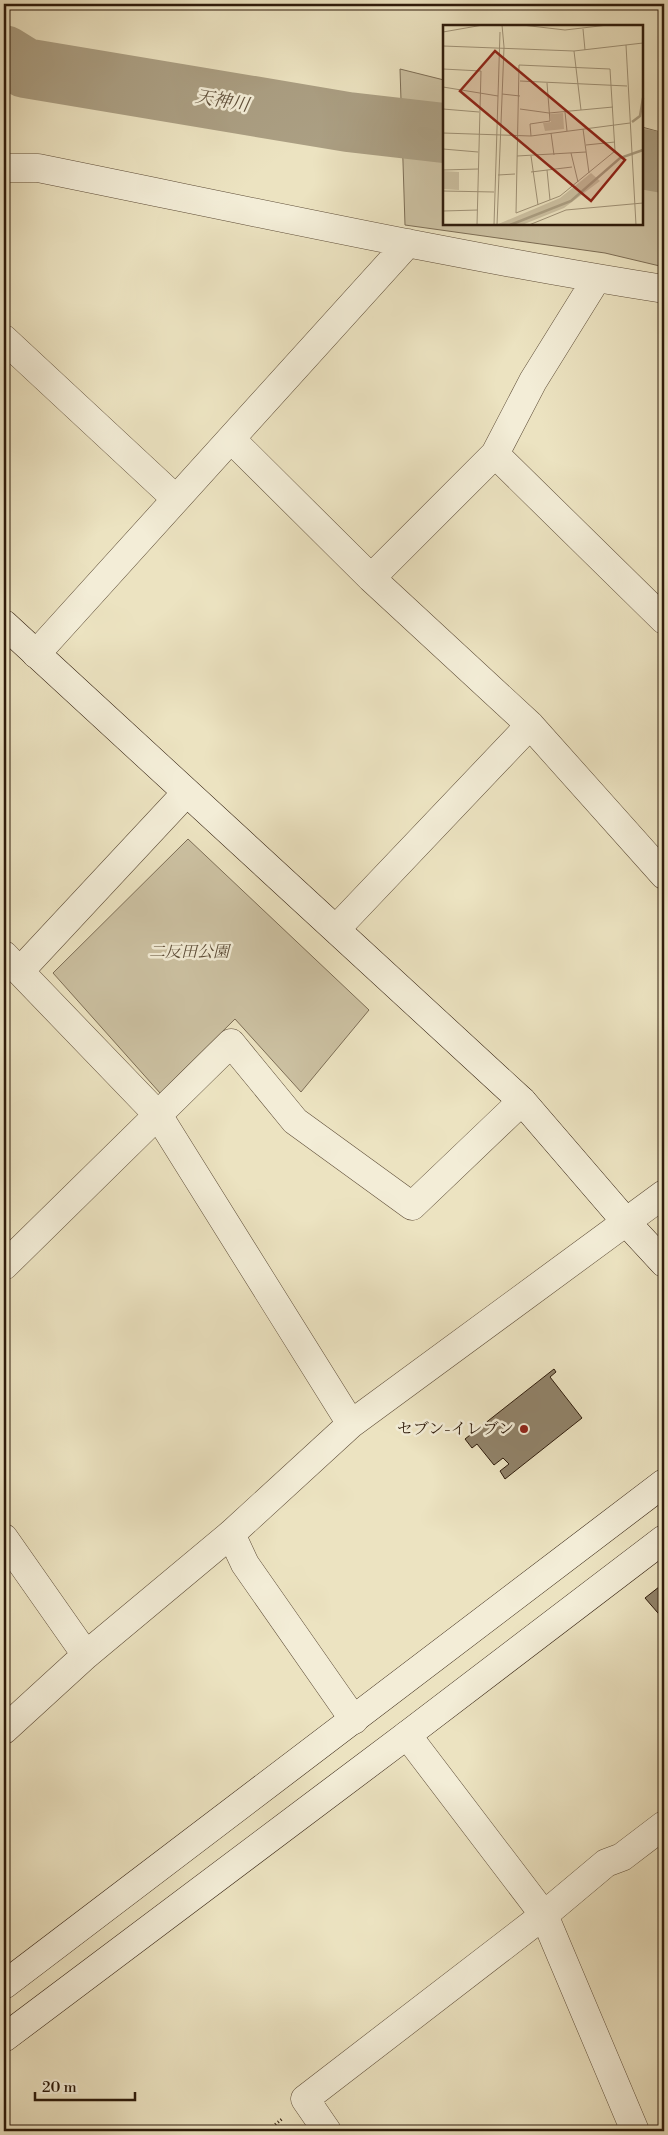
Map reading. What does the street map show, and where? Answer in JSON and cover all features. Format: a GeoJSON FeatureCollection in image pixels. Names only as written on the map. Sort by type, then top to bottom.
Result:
{"type":"FeatureCollection","features":[{"type":"Feature","properties":{"kind":"street"},"geometry":{"type":"LineString","coordinates":[[4,168],[38,168],[408,243],[664,289]]}},
{"type":"Feature","properties":{"kind":"street"},"geometry":{"type":"LineString","coordinates":[[36,654],[232,440],[408,243]]}},
{"type":"Feature","properties":{"kind":"street"},"geometry":{"type":"LineString","coordinates":[[371,578],[495,454],[534,381],[597,278]]}},
{"type":"Feature","properties":{"kind":"street"},"geometry":{"type":"LineString","coordinates":[[4,338],[176,499]]}},
{"type":"Feature","properties":{"kind":"street"},"geometry":{"type":"LineString","coordinates":[[232,440],[371,578],[530,725],[664,875]]}},
{"type":"Feature","properties":{"kind":"street"},"geometry":{"type":"LineString","coordinates":[[495,454],[664,620]]}},
{"type":"Feature","properties":{"kind":"street"},"geometry":{"type":"LineString","coordinates":[[4,624],[522,1101],[664,1263]]}},
{"type":"Feature","properties":{"kind":"street"},"geometry":{"type":"LineString","coordinates":[[336,928],[530,725]]}},
{"type":"Feature","properties":{"kind":"street"},"geometry":{"type":"LineString","coordinates":[[186,793],[12,963],[158,1115],[351,1424]]}},
{"type":"Feature","properties":{"kind":"street"},"geometry":{"type":"LineString","coordinates":[[4,1266],[231,1043],[295,1121],[412,1206],[522,1101]]}},
{"type":"Feature","properties":{"kind":"street"},"geometry":{"type":"LineString","coordinates":[[4,1730],[86,1655],[231,1534],[351,1424],[664,1194]]}},
{"type":"Feature","properties":{"kind":"street"},"geometry":{"type":"LineString","coordinates":[[4,1985],[664,1483]]}},
{"type":"Feature","properties":{"kind":"street"},"geometry":{"type":"LineString","coordinates":[[231,1534],[245,1564],[354,1720]]}},
{"type":"Feature","properties":{"kind":"street"},"geometry":{"type":"LineString","coordinates":[[4,1538],[86,1655]]}},
{"type":"Feature","properties":{"kind":"street"},"geometry":{"type":"LineString","coordinates":[[4,2038],[407,1735],[664,1538]]}},
{"type":"Feature","properties":{"kind":"street"},"geometry":{"type":"LineString","coordinates":[[407,1735],[544,1915],[635,2131]]}},
{"type":"Feature","properties":{"kind":"street"},"geometry":{"type":"LineString","coordinates":[[327,2131],[305,2099],[544,1915],[606,1863],[622,1857],[664,1825]]}},
{"type":"Feature","properties":{"kind":"green space"},"geometry":{"type":"Polygon","coordinates":[[[400,69],[443,80],[443,225],[643,225],[643,127],[664,133],[664,267],[605,253],[405,225],[400,69]]]}},
{"type":"Feature","properties":{"kind":"green space","name":"二反田公園"},"geometry":{"type":"Polygon","coordinates":[[[188,839],[369,1010],[301,1092],[235,1019],[160,1093],[53,973],[188,839]]]}},
{"type":"Feature","properties":{"kind":"building","name":"セブン-イレブン"},"geometry":{"type":"Polygon","coordinates":[[[554,1369],[556,1372],[550,1377],[582,1418],[505,1479],[500,1471],[509,1464],[503,1458],[494,1465],[477,1444],[472,1448],[465,1439],[554,1369]]]}},
{"type":"Feature","properties":{"kind":"building"},"geometry":{"type":"Polygon","coordinates":[[[664,1583],[664,1620],[645,1598],[664,1583]]]}},
{"type":"Feature","properties":{"kind":"waterway","name":"天神川"},"geometry":{"type":"LineString","coordinates":[[4,55],[25,68],[348,122],[443,133]]}},
{"type":"Feature","properties":{"kind":"waterway","name":"天神川"},"geometry":{"type":"LineString","coordinates":[[643,159],[664,163]]}},
{"type":"Feature","properties":{"kind":"place","name":"セブン-イレブン"},"geometry":{"type":"Point","coordinates":[524,1429]}}]}
